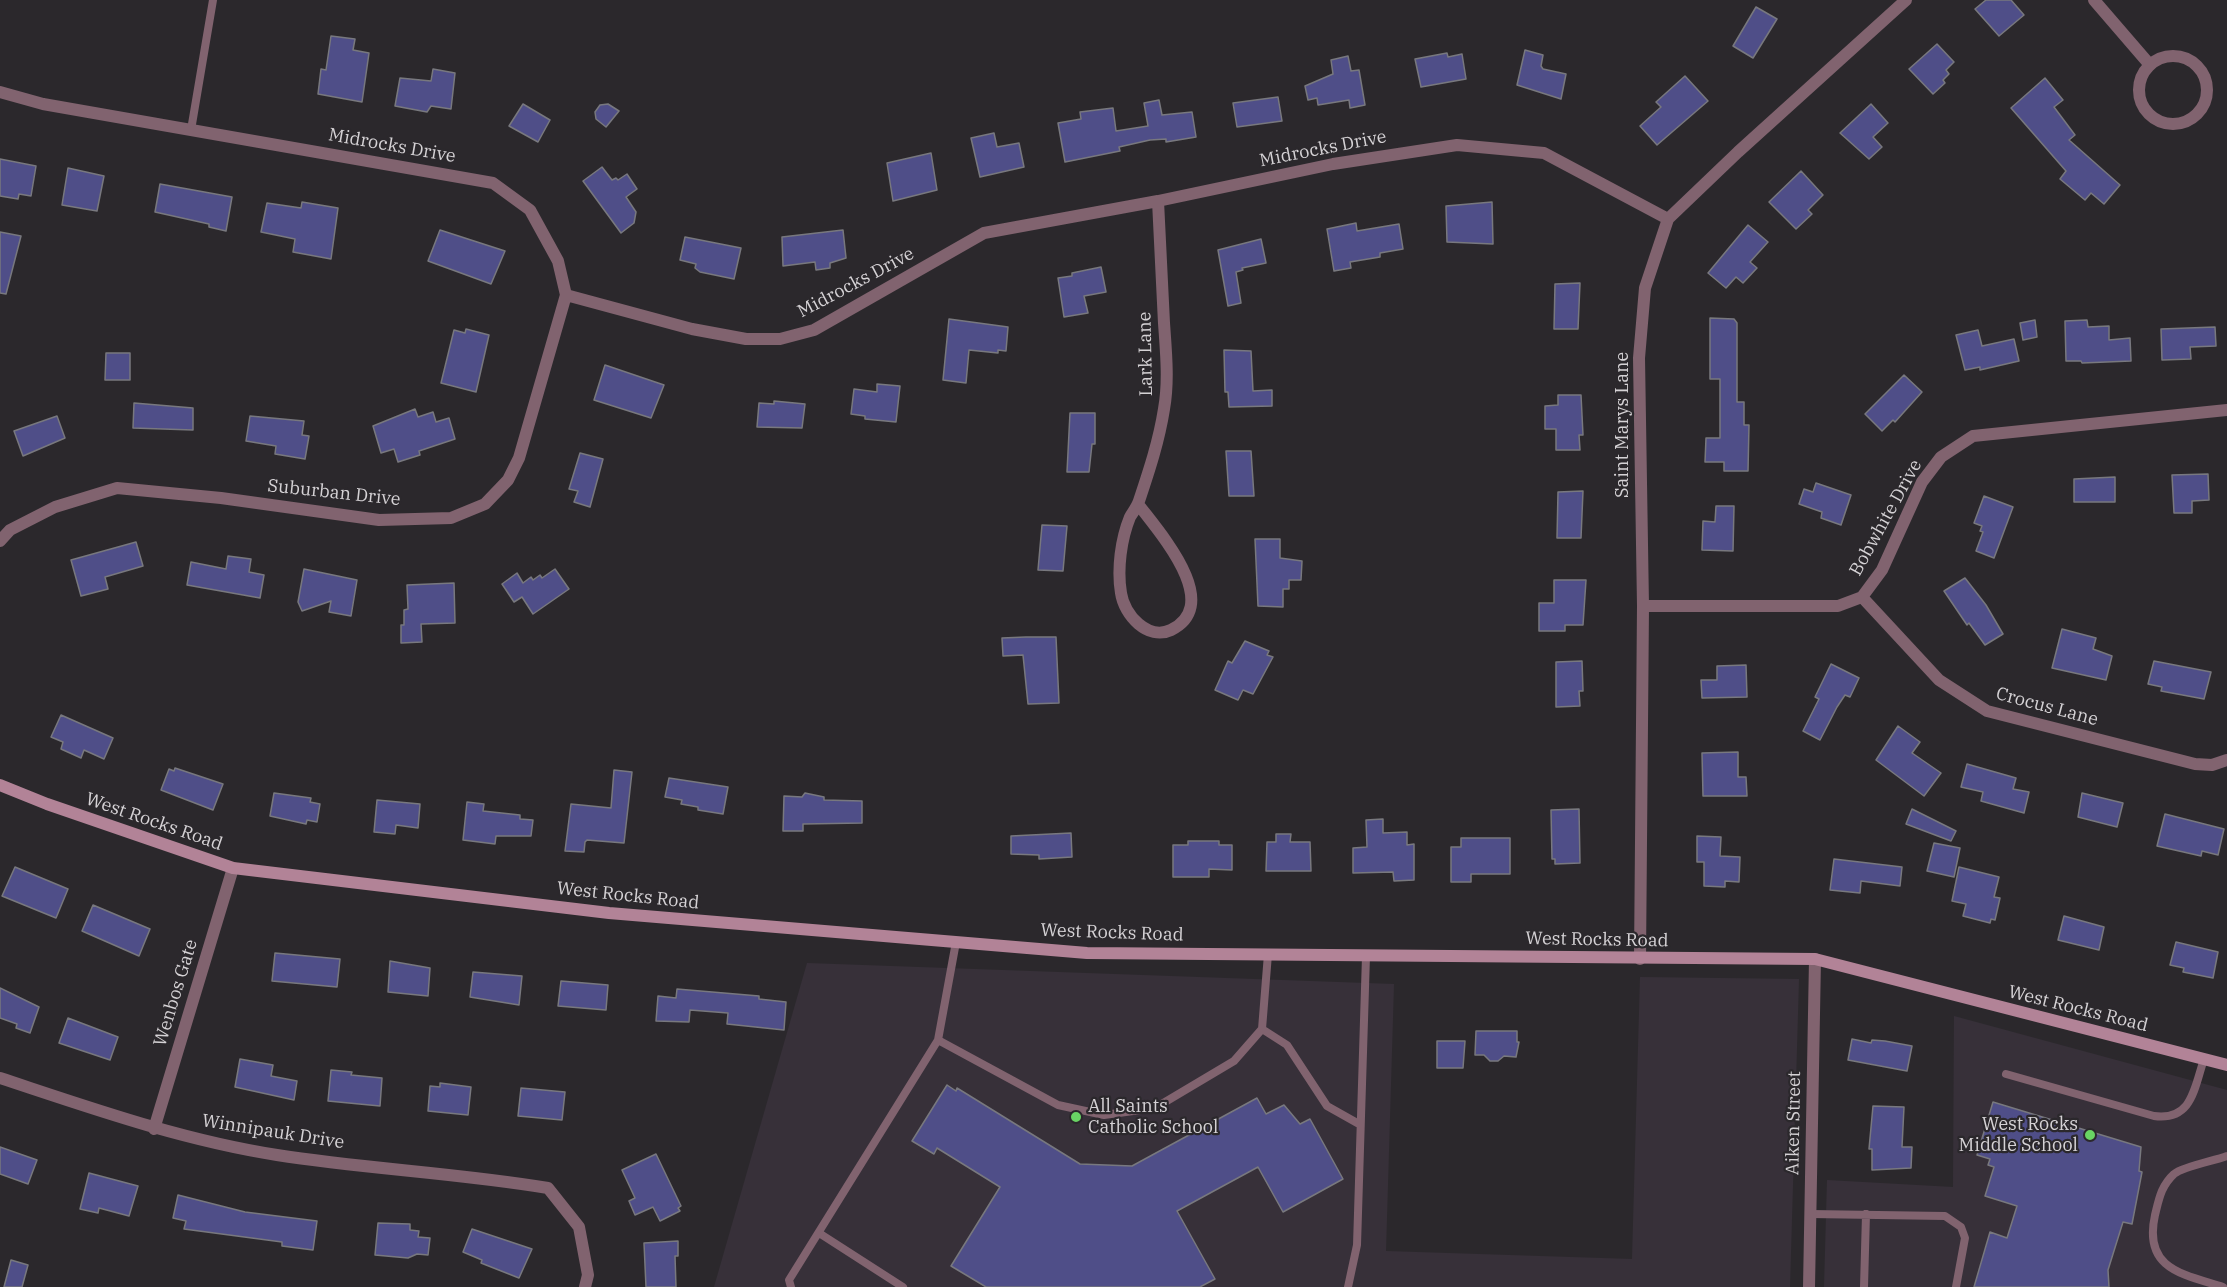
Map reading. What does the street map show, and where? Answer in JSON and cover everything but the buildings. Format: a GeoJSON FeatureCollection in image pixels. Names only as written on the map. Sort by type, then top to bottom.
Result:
{"type":"FeatureCollection","features":[{"type":"Feature","properties":{"kind":"main road","name":"West Rocks Road"},"geometry":{"type":"LineString","coordinates":[[0,785],[47,804],[233,868],[609,914],[1087,953],[1815,959],[2227,1065]]}},
{"type":"Feature","properties":{"kind":"street","name":"Saint Marys Lane"},"geometry":{"type":"LineString","coordinates":[[1640,958],[1643,606],[1640,346],[1645,288],[1668,219],[1738,152],[1906,0]]}},
{"type":"Feature","properties":{"kind":"street"},"geometry":{"type":"LineString","coordinates":[[2094,0],[2150,65]]}},
{"type":"Feature","properties":{"kind":"street"},"geometry":{"type":"LineString","coordinates":[[2177,56],[2188,59],[2198,66],[2208,87],[2207,99],[2199,114],[2177,125],[2163,123],[2152,118],[2139,98],[2143,74],[2150,65],[2165,57],[2177,56]]}},
{"type":"Feature","properties":{"kind":"street","name":"Midrocks Drive"},"geometry":{"type":"LineString","coordinates":[[0,92],[43,104],[493,183],[530,210],[558,261],[566,295],[692,329],[746,339],[780,339],[814,330],[984,233],[1158,201],[1333,164],[1457,145],[1545,153],[1668,219]]}},
{"type":"Feature","properties":{"kind":"street","name":"Lark Lane"},"geometry":{"type":"LineString","coordinates":[[1138,504],[1178,561],[1192,593],[1192,605],[1186,616],[1176,627],[1166,632],[1144,628],[1133,620],[1125,608],[1119,575],[1124,535],[1138,504],[1157,443],[1167,377],[1158,201]]}},
{"type":"Feature","properties":{"kind":"street","name":"Suburban Drive"},"geometry":{"type":"LineString","coordinates":[[0,541],[10,530],[55,507],[117,488],[221,498],[379,520],[451,518],[485,504],[508,480],[519,458],[566,295]]}},
{"type":"Feature","properties":{"kind":"street","name":"Bobwhite Drive"},"geometry":{"type":"LineString","coordinates":[[1643,606],[1838,606],[1862,597],[1882,570],[1922,482],[1941,457],[1973,436],[2227,410]]}},
{"type":"Feature","properties":{"kind":"street","name":"Crocus Lane"},"geometry":{"type":"LineString","coordinates":[[1862,597],[1939,680],[1987,711],[2195,764],[2212,765],[2227,760]]}},
{"type":"Feature","properties":{"kind":"street","name":"Wenbos Gate"},"geometry":{"type":"LineString","coordinates":[[154,1129],[233,868]]}},
{"type":"Feature","properties":{"kind":"street","name":"Aiken Street"},"geometry":{"type":"LineString","coordinates":[[1809,1287],[1815,959]]}},
{"type":"Feature","properties":{"kind":"street","name":"Winnipauk Drive"},"geometry":{"type":"LineString","coordinates":[[0,1078],[154,1129],[277,1155],[486,1178],[548,1188],[579,1227],[588,1275],[585,1287]]}},
{"type":"Feature","properties":{"kind":"lane"},"geometry":{"type":"LineString","coordinates":[[191,130],[213,0]]}},
{"type":"Feature","properties":{"kind":"lane"},"geometry":{"type":"LineString","coordinates":[[791,1287],[789,1280],[938,1040],[956,942]]}},
{"type":"Feature","properties":{"kind":"lane"},"geometry":{"type":"LineString","coordinates":[[938,1040],[1058,1105],[1104,1115],[1155,1108],[1234,1061],[1262,1029],[1268,954]]}},
{"type":"Feature","properties":{"kind":"lane"},"geometry":{"type":"LineString","coordinates":[[1348,1287],[1357,1245],[1366,956]]}},
{"type":"Feature","properties":{"kind":"lane"},"geometry":{"type":"LineString","coordinates":[[1262,1029],[1287,1045],[1327,1106],[1359,1124]]}},
{"type":"Feature","properties":{"kind":"lane"},"geometry":{"type":"LineString","coordinates":[[2006,1074],[2171,1118],[2181,1113],[2191,1097],[2204,1059]]}},
{"type":"Feature","properties":{"kind":"lane"},"geometry":{"type":"LineString","coordinates":[[2223,1287],[2181,1274],[2162,1262],[2153,1246],[2153,1227],[2161,1189],[2176,1173],[2227,1156]]}},
{"type":"Feature","properties":{"kind":"lane"},"geometry":{"type":"LineString","coordinates":[[1810,1214],[1945,1216],[1961,1227],[1965,1238],[1956,1287]]}},
{"type":"Feature","properties":{"kind":"lane"},"geometry":{"type":"LineString","coordinates":[[1864,1287],[1866,1214]]}},
{"type":"Feature","properties":{"kind":"lane"},"geometry":{"type":"LineString","coordinates":[[819,1233],[903,1287]]}},
{"type":"Feature","properties":{"kind":"shaded area","name":"All Saints Catholic School"},"geometry":{"type":"Polygon","coordinates":[[[807,963],[1394,984],[1386,1251],[1632,1259],[1640,977],[1799,979],[1790,1287],[714,1287],[807,963]]]}},
{"type":"Feature","properties":{"kind":"shaded area","name":"West Rocks Middle School"},"geometry":{"type":"Polygon","coordinates":[[[1954,1016],[2227,1090],[2227,1287],[1824,1287],[1827,1180],[1953,1187],[1954,1016]]]}},
{"type":"Feature","properties":{"kind":"place","name":"All Saints Catholic School"},"geometry":{"type":"Point","coordinates":[1076,1117]}},
{"type":"Feature","properties":{"kind":"place","name":"West Rocks Middle School"},"geometry":{"type":"Point","coordinates":[2090,1135]}}]}
